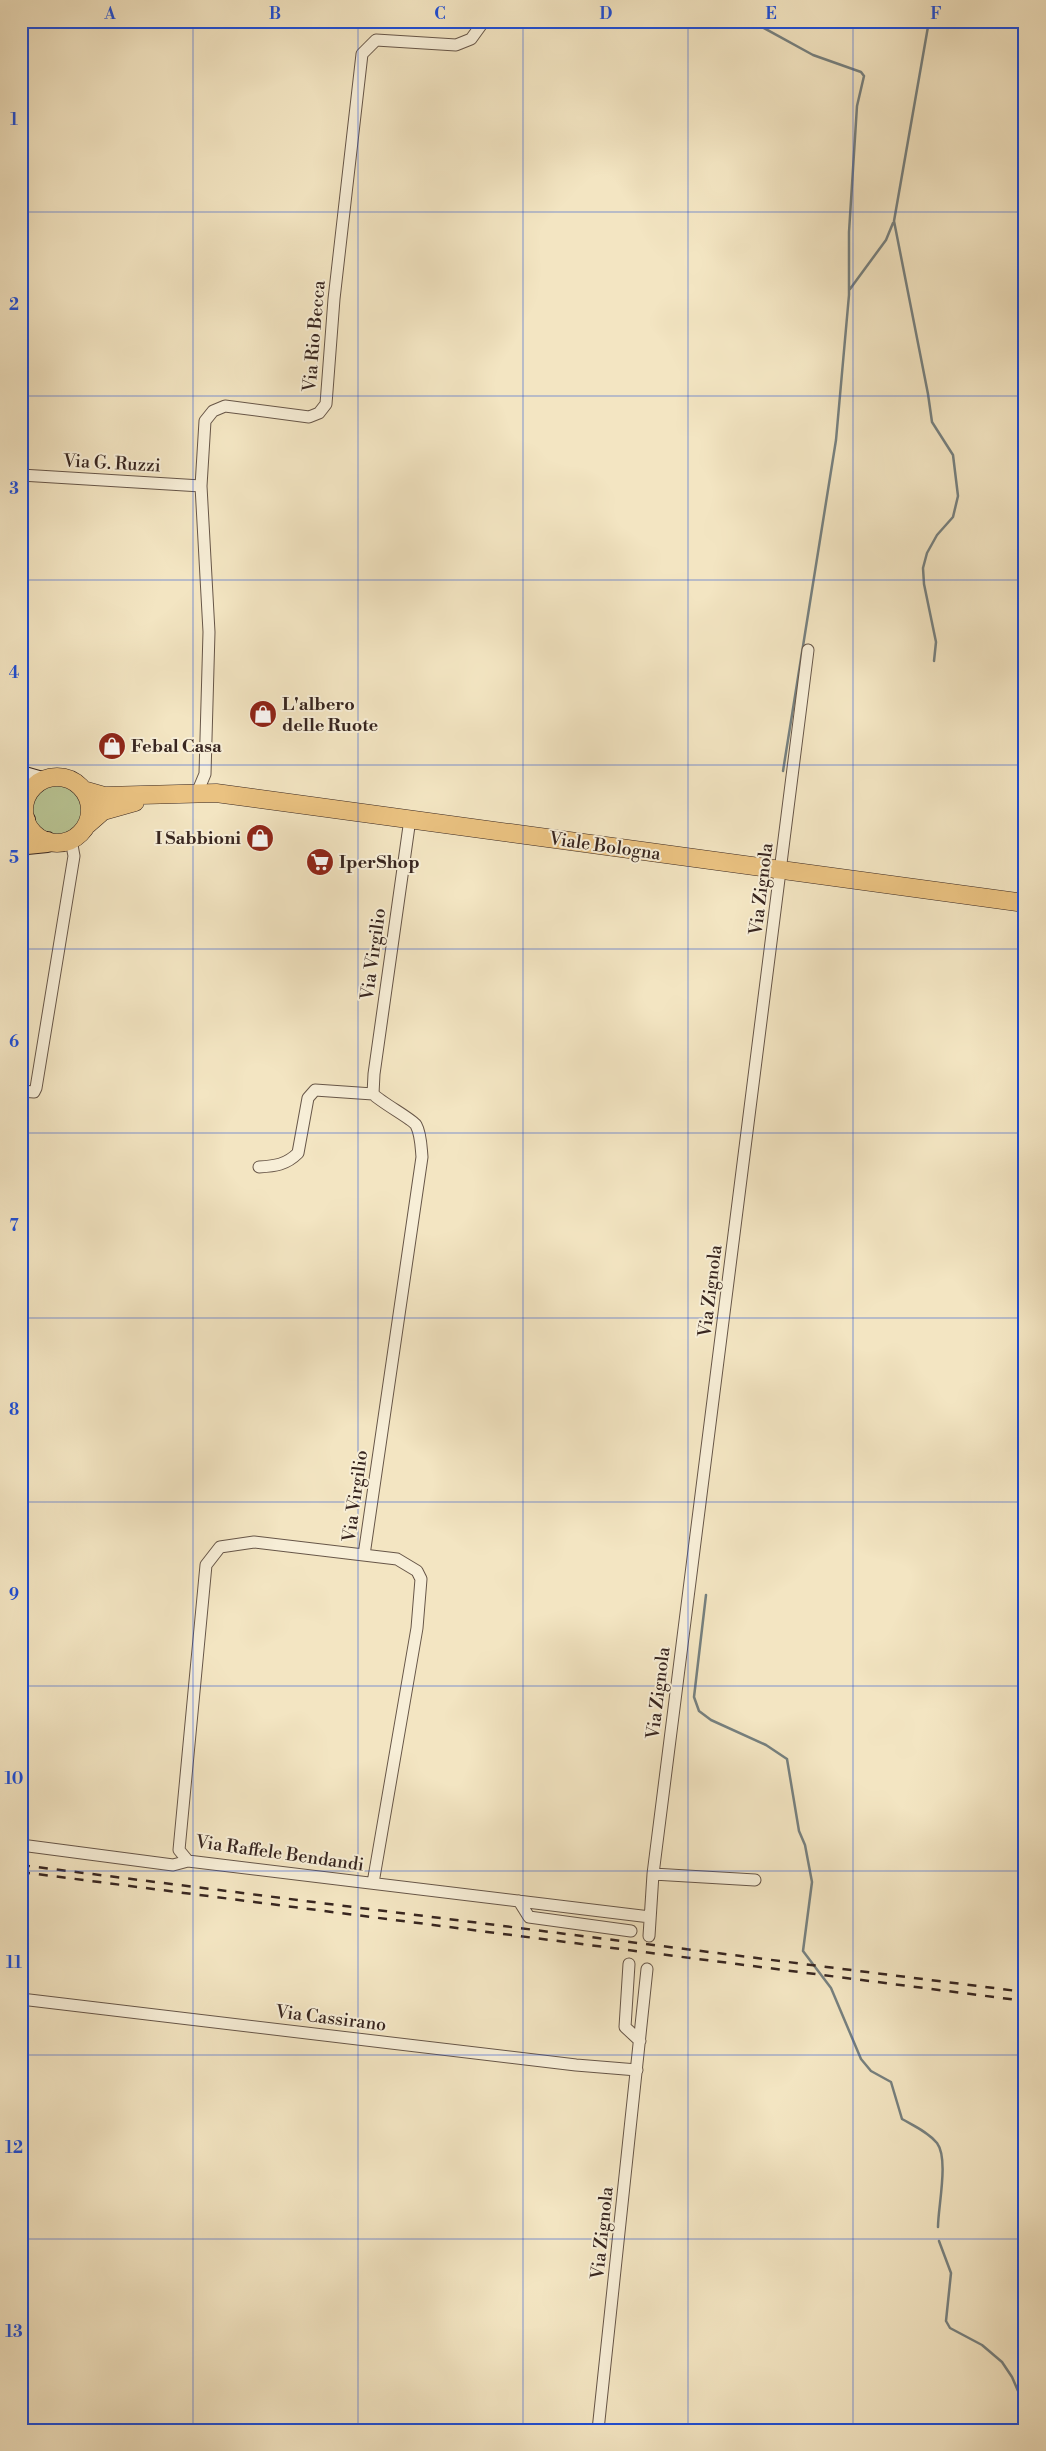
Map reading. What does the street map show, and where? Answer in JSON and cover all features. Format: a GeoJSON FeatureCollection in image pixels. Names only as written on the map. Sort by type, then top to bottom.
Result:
{"type":"FeatureCollection","features":[{"type":"Feature","properties":{"kind":"highway"},"geometry":{"type":"LineString","coordinates":[[21,847],[27,844],[47,842]]}},
{"type":"Feature","properties":{"kind":"main road"},"geometry":{"type":"LineString","coordinates":[[21,774],[42,780],[57,777],[64,778],[83,790],[104,796],[191,793]]}},
{"type":"Feature","properties":{"kind":"main road"},"geometry":{"type":"LineString","coordinates":[[42,780],[27,795],[23,812],[33,834],[47,842],[63,843],[71,840],[103,811],[123,804],[191,793]]}},
{"type":"Feature","properties":{"kind":"main road"},"geometry":{"type":"LineString","coordinates":[[83,790],[90,811],[87,825]]}},
{"type":"Feature","properties":{"kind":"main road","name":"Viale Bologna"},"geometry":{"type":"LineString","coordinates":[[191,793],[216,793],[1025,903]]}},
{"type":"Feature","properties":{"kind":"street","name":"Via Rio Becca"},"geometry":{"type":"LineString","coordinates":[[191,793],[205,774],[209,632],[201,486],[205,420],[213,411],[226,406],[309,416],[319,413],[326,404],[334,299],[362,54],[376,40],[456,44],[471,39],[484,21]]}},
{"type":"Feature","properties":{"kind":"street","name":"Via G. Ruzzi"},"geometry":{"type":"LineString","coordinates":[[21,475],[201,486]]}},
{"type":"Feature","properties":{"kind":"street","name":"Via Zignola"},"geometry":{"type":"LineString","coordinates":[[649,1936],[653,1874],[808,650]]}},
{"type":"Feature","properties":{"kind":"street","name":"Via Virgilio"},"geometry":{"type":"LineString","coordinates":[[373,1883],[417,1628],[421,1579],[417,1572],[397,1559],[364,1555],[422,1157],[420,1135],[415,1123],[383,1104],[373,1094],[374,1074],[410,819]]}},
{"type":"Feature","properties":{"kind":"street"},"geometry":{"type":"LineString","coordinates":[[21,1091],[34,1092],[36,1088],[74,856],[71,840]]}},
{"type":"Feature","properties":{"kind":"street"},"geometry":{"type":"LineString","coordinates":[[259,1167],[276,1166],[285,1163],[298,1153],[308,1098],[315,1090],[373,1094]]}},
{"type":"Feature","properties":{"kind":"street","name":"Via Raffele Bendandi"},"geometry":{"type":"LineString","coordinates":[[364,1555],[254,1542],[220,1547],[206,1565],[179,1850],[188,1861],[650,1917]]}},
{"type":"Feature","properties":{"kind":"street"},"geometry":{"type":"LineString","coordinates":[[21,1845],[173,1865],[188,1861]]}},
{"type":"Feature","properties":{"kind":"street"},"geometry":{"type":"LineString","coordinates":[[653,1874],[755,1880]]}},
{"type":"Feature","properties":{"kind":"street"},"geometry":{"type":"LineString","coordinates":[[519,1901],[529,1917],[631,1931]]}},
{"type":"Feature","properties":{"kind":"street"},"geometry":{"type":"LineString","coordinates":[[629,1964],[625,2027],[640,2041]]}},
{"type":"Feature","properties":{"kind":"street","name":"Via Zignola"},"geometry":{"type":"LineString","coordinates":[[598,2430],[647,1968]]}},
{"type":"Feature","properties":{"kind":"street","name":"Via Cassirano"},"geometry":{"type":"LineString","coordinates":[[21,1999],[566,2064],[637,2070]]}},
{"type":"Feature","properties":{"kind":"green space"},"geometry":{"type":"Polygon","coordinates":[[[57,783],[67,785],[76,791],[82,800],[84,810],[82,820],[76,829],[67,835],[57,837],[47,835],[38,829],[32,820],[30,810],[32,800],[38,791],[47,785],[57,783]]]}},
{"type":"Feature","properties":{"kind":"waterway"},"geometry":{"type":"LineString","coordinates":[[751,21],[813,55],[861,72],[864,76],[857,106],[849,232],[849,295],[836,440],[783,771]]}},
{"type":"Feature","properties":{"kind":"waterway"},"geometry":{"type":"LineString","coordinates":[[929,21],[894,221],[932,422],[953,455],[958,496],[953,517],[937,535],[927,553],[923,568],[924,584],[936,642],[934,661]]}},
{"type":"Feature","properties":{"kind":"waterway"},"geometry":{"type":"LineString","coordinates":[[850,289],[886,240],[893,223]]}},
{"type":"Feature","properties":{"kind":"waterway"},"geometry":{"type":"LineString","coordinates":[[706,1595],[694,1697],[699,1711],[711,1720],[766,1745],[787,1759],[799,1831],[805,1845],[812,1882],[803,1951],[831,1988],[861,2059],[871,2071],[891,2082],[902,2119],[925,2132],[937,2143],[943,2171],[938,2227]]}},
{"type":"Feature","properties":{"kind":"waterway"},"geometry":{"type":"LineString","coordinates":[[939,2241],[951,2273],[946,2321],[950,2328],[982,2345],[1002,2362],[1012,2377],[1025,2407]]}},
{"type":"Feature","properties":{"kind":"railway"},"geometry":{"type":"LineString","coordinates":[[21,1865],[1025,1992]]}},
{"type":"Feature","properties":{"kind":"railway"},"geometry":{"type":"LineString","coordinates":[[21,1872],[1025,2001]]}},
{"type":"Feature","properties":{"kind":"place","name":"L'albero delle Ruote"},"geometry":{"type":"Point","coordinates":[263,714]}},
{"type":"Feature","properties":{"kind":"place","name":"Febal Casa"},"geometry":{"type":"Point","coordinates":[112,746]}},
{"type":"Feature","properties":{"kind":"place","name":"I Sabbioni"},"geometry":{"type":"Point","coordinates":[260,838]}},
{"type":"Feature","properties":{"kind":"place","name":"IperShop"},"geometry":{"type":"Point","coordinates":[320,862]}}]}
